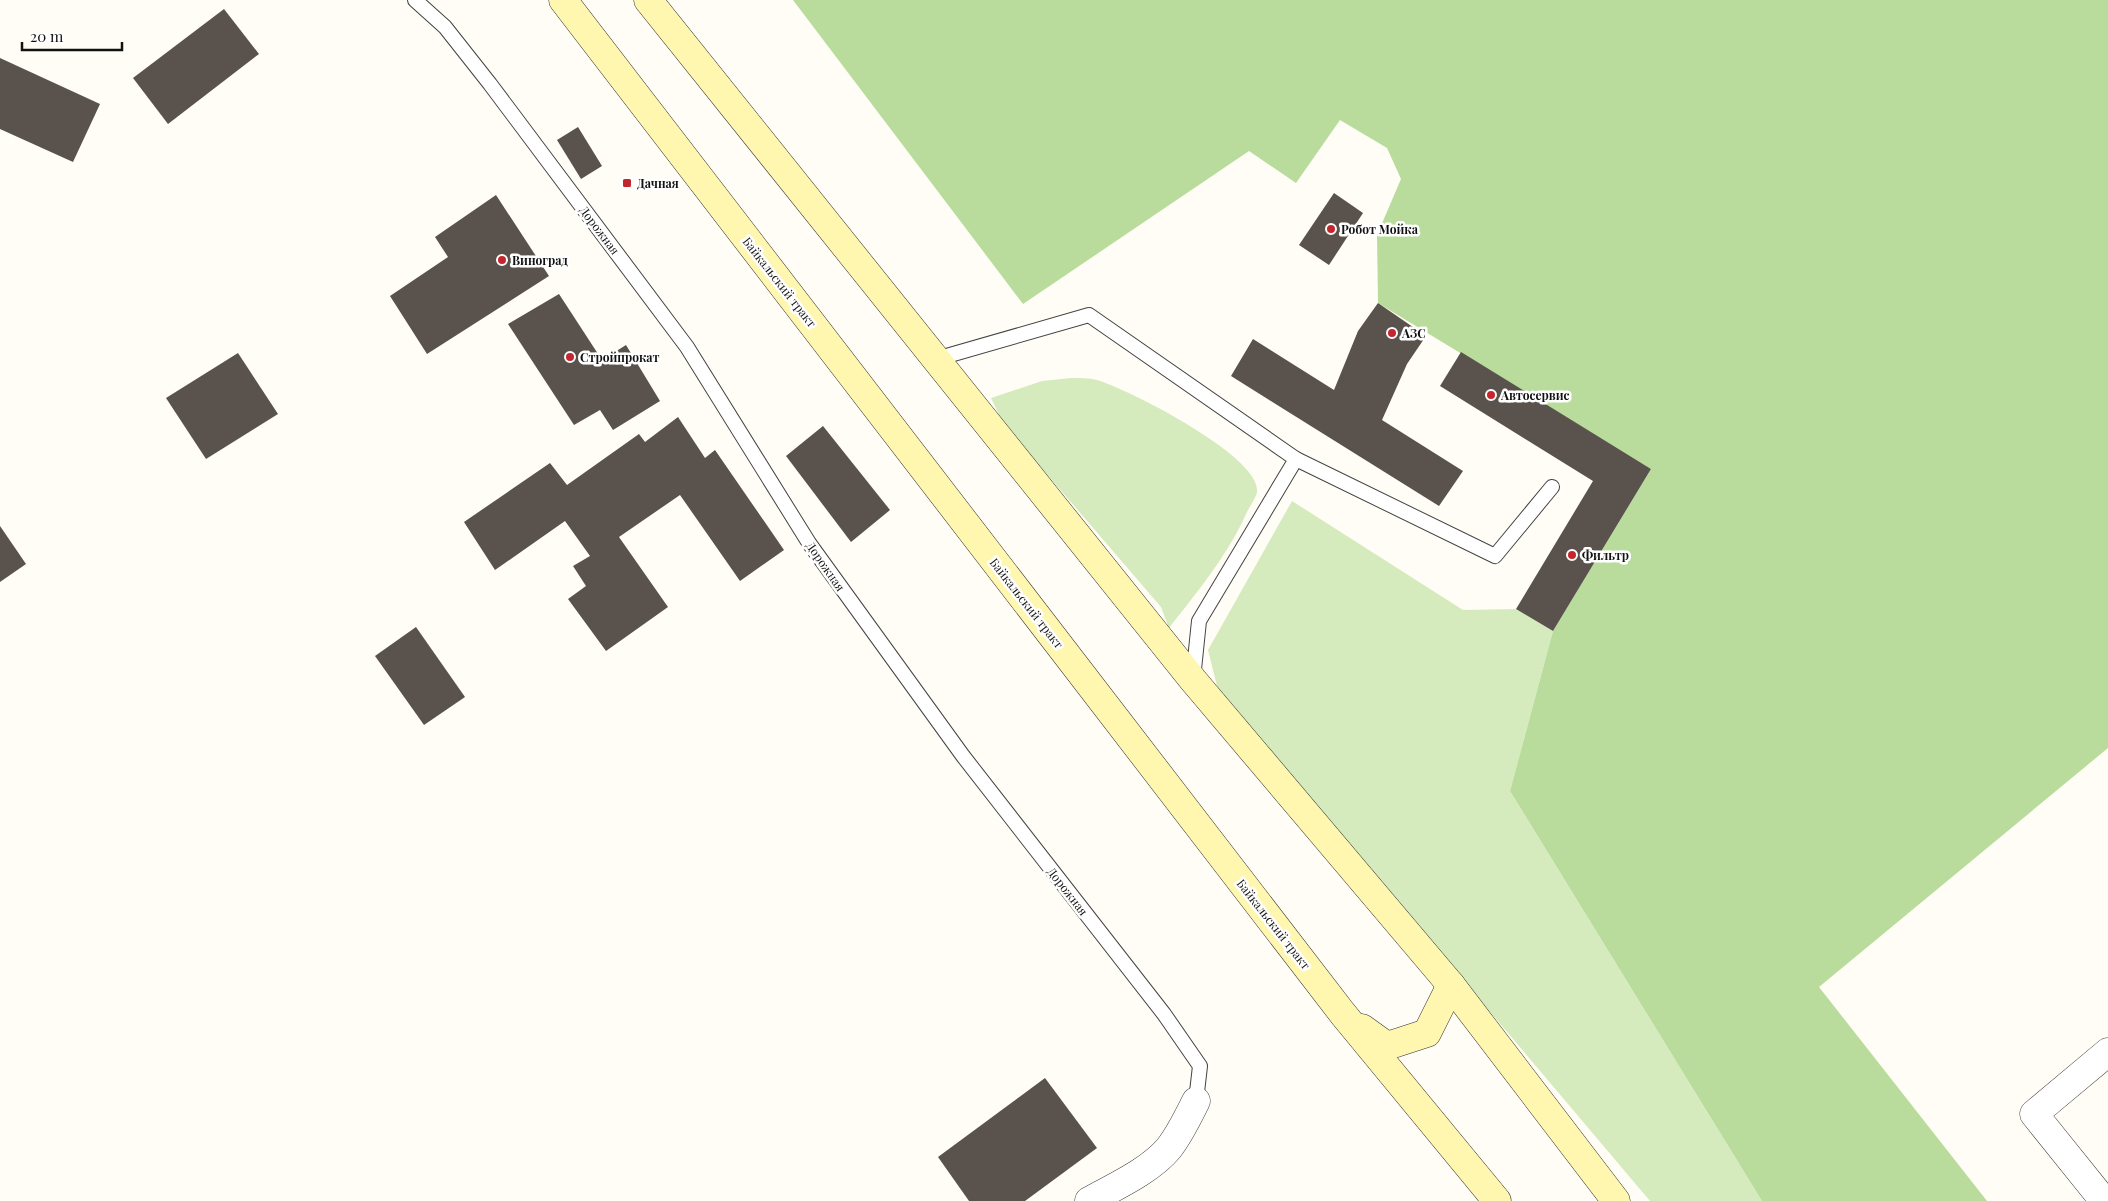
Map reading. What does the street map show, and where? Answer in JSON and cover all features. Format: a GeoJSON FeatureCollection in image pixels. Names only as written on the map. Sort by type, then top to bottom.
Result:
{"type":"FeatureCollection","features":[{"type":"Feature","properties":{"kind":"main road","name":"Байкальский тракт"},"geometry":{"type":"LineString","coordinates":[[563,0],[1343,1014],[1497,1201]]}},
{"type":"Feature","properties":{"kind":"main road"},"geometry":{"type":"LineString","coordinates":[[648,0],[1193,680],[1451,985],[1616,1201]]}},
{"type":"Feature","properties":{"kind":"main road"},"geometry":{"type":"LineString","coordinates":[[1343,1014],[1387,1046],[1427,1033],[1451,985]]}},
{"type":"Feature","properties":{"kind":"street"},"geometry":{"type":"LineString","coordinates":[[2104,1201],[2034,1114],[2108,1052]]}},
{"type":"Feature","properties":{"kind":"street"},"geometry":{"type":"LineString","coordinates":[[1089,1201],[1134,1176],[1168,1149],[1182,1129],[1196,1101]]}},
{"type":"Feature","properties":{"kind":"lane","name":"Дорожная"},"geometry":{"type":"LineString","coordinates":[[415,0],[445,27],[688,347],[809,543],[957,748],[1164,1014],[1200,1066],[1196,1101]]}},
{"type":"Feature","properties":{"kind":"lane"},"geometry":{"type":"LineString","coordinates":[[936,359],[1089,315],[1296,459],[1496,556],[1552,487]]}},
{"type":"Feature","properties":{"kind":"lane"},"geometry":{"type":"LineString","coordinates":[[1193,680],[1199,622],[1296,459]]}},
{"type":"Feature","properties":{"kind":"green space"},"geometry":{"type":"Polygon","coordinates":[[[793,0],[2108,0],[2108,748],[1819,987],[1987,1201],[1762,1201],[1510,791],[1553,631],[1651,469],[1378,303],[1377,235],[1401,179],[1387,148],[1340,120],[1296,183],[1249,151],[1023,304],[793,0]]]}},
{"type":"Feature","properties":{"kind":"green space"},"geometry":{"type":"Polygon","coordinates":[[[1071,378],[1097,380],[1136,396],[1163,410],[1217,444],[1238,461],[1253,478],[1257,492],[1231,543],[1212,572],[1169,628],[1161,607],[1003,423],[991,398],[1042,381],[1071,378]]]}},
{"type":"Feature","properties":{"kind":"green space"},"geometry":{"type":"Polygon","coordinates":[[[1292,501],[1463,610],[1516,609],[1553,631],[1510,791],[1762,1201],[1650,1201],[1218,690],[1208,650],[1292,501]]]}},
{"type":"Feature","properties":{"kind":"building"},"geometry":{"type":"Polygon","coordinates":[[[224,9],[259,54],[168,124],[133,78],[224,9]]]}},
{"type":"Feature","properties":{"kind":"building"},"geometry":{"type":"Polygon","coordinates":[[[0,58],[100,104],[73,162],[0,129],[0,58]]]}},
{"type":"Feature","properties":{"kind":"building"},"geometry":{"type":"Polygon","coordinates":[[[578,127],[602,166],[581,179],[557,140],[578,127]]]}},
{"type":"Feature","properties":{"kind":"building","name":"Робот Мойка"},"geometry":{"type":"Polygon","coordinates":[[[1334,193],[1363,213],[1329,265],[1299,245],[1334,193]]]}},
{"type":"Feature","properties":{"kind":"building"},"geometry":{"type":"Polygon","coordinates":[[[496,195],[549,276],[427,354],[390,296],[448,257],[435,237],[496,195]]]}},
{"type":"Feature","properties":{"kind":"building"},"geometry":{"type":"Polygon","coordinates":[[[559,294],[602,360],[626,345],[660,401],[613,430],[600,410],[574,425],[508,324],[559,294]]]}},
{"type":"Feature","properties":{"kind":"building"},"geometry":{"type":"Polygon","coordinates":[[[1378,303],[1426,336],[1407,364],[1382,420],[1463,471],[1439,506],[1231,376],[1253,339],[1334,390],[1358,331],[1378,303]]]}},
{"type":"Feature","properties":{"kind":"building"},"geometry":{"type":"Polygon","coordinates":[[[1461,352],[1651,469],[1553,631],[1516,609],[1593,481],[1440,386],[1461,352]]]}},
{"type":"Feature","properties":{"kind":"building"},"geometry":{"type":"Polygon","coordinates":[[[238,353],[278,414],[206,459],[166,398],[238,353]]]}},
{"type":"Feature","properties":{"kind":"building"},"geometry":{"type":"Polygon","coordinates":[[[678,417],[705,458],[715,450],[784,550],[740,581],[680,495],[619,537],[668,607],[606,651],[568,599],[586,586],[573,566],[590,556],[565,521],[495,570],[464,522],[550,463],[567,485],[639,434],[645,442],[678,417]]]}},
{"type":"Feature","properties":{"kind":"building"},"geometry":{"type":"Polygon","coordinates":[[[823,426],[890,510],[851,542],[786,456],[823,426]]]}},
{"type":"Feature","properties":{"kind":"building"},"geometry":{"type":"Polygon","coordinates":[[[0,526],[26,564],[0,582],[0,526]]]}},
{"type":"Feature","properties":{"kind":"building"},"geometry":{"type":"Polygon","coordinates":[[[416,627],[465,697],[424,725],[375,656],[416,627]]]}},
{"type":"Feature","properties":{"kind":"building"},"geometry":{"type":"Polygon","coordinates":[[[1045,1078],[1097,1148],[1025,1201],[969,1201],[938,1157],[1045,1078]]]}},
{"type":"Feature","properties":{"kind":"place","name":"Дачная"},"geometry":{"type":"Point","coordinates":[627,183]}},
{"type":"Feature","properties":{"kind":"place","name":"Робот Мойка"},"geometry":{"type":"Point","coordinates":[1331,229]}},
{"type":"Feature","properties":{"kind":"place","name":"Виноград"},"geometry":{"type":"Point","coordinates":[502,260]}},
{"type":"Feature","properties":{"kind":"place","name":"АЗС"},"geometry":{"type":"Point","coordinates":[1392,333]}},
{"type":"Feature","properties":{"kind":"place","name":"Стройпрокат"},"geometry":{"type":"Point","coordinates":[570,357]}},
{"type":"Feature","properties":{"kind":"place","name":"Автосервис"},"geometry":{"type":"Point","coordinates":[1491,395]}},
{"type":"Feature","properties":{"kind":"place","name":"Фильтр"},"geometry":{"type":"Point","coordinates":[1572,555]}}]}
